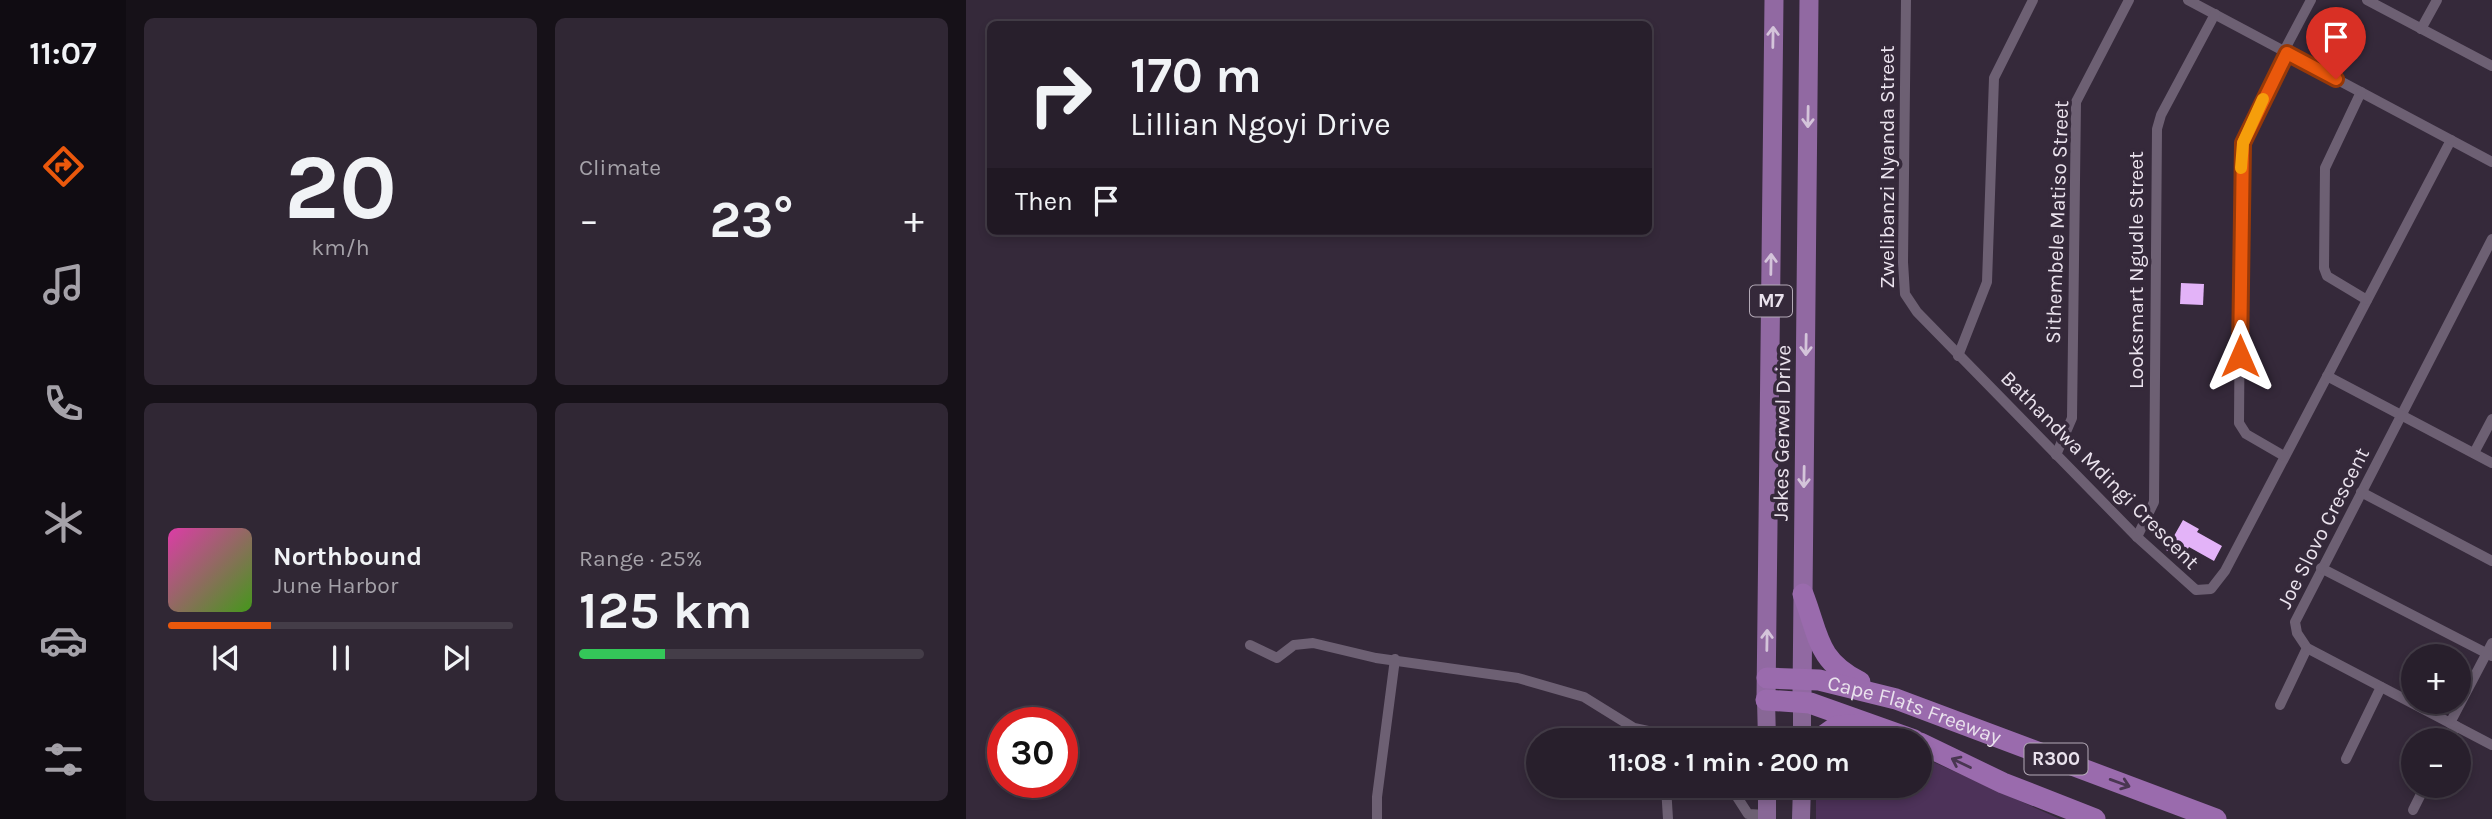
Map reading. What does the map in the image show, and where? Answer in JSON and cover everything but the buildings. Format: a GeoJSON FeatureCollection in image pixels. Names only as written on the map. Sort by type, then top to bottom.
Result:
{"type":"FeatureCollection","features":[{"type":"Feature","properties":{"kind":"highway","name":"Jakes Gerwel Drive"},"geometry":{"type":"LineString","coordinates":[[1766,689],[1774,0]]}},
{"type":"Feature","properties":{"kind":"highway","name":"Jakes Gerwel Drive"},"geometry":{"type":"LineString","coordinates":[[1802,701],[1809,0]]}},
{"type":"Feature","properties":{"kind":"highway"},"geometry":{"type":"LineString","coordinates":[[1803,594],[1817,639],[1828,659],[1850,677],[1896,699]]}},
{"type":"Feature","properties":{"kind":"highway","name":"Cape Flats Freeway"},"geometry":{"type":"LineString","coordinates":[[1766,689],[1802,679],[1832,682],[1896,699],[2216,819]]}},
{"type":"Feature","properties":{"kind":"highway","name":"Cape Flats Freeway"},"geometry":{"type":"LineString","coordinates":[[1766,689],[1884,728]]}},
{"type":"Feature","properties":{"kind":"highway"},"geometry":{"type":"LineString","coordinates":[[1831,728],[1847,723],[1879,726]]}},
{"type":"Feature","properties":{"kind":"highway","name":"Cape Flats Freeway"},"geometry":{"type":"LineString","coordinates":[[1932,749],[2003,783],[2095,819]]}},
{"type":"Feature","properties":{"kind":"main road","name":"Jakes Gerwel Drive"},"geometry":{"type":"LineString","coordinates":[[1766,689],[1766,728]]}},
{"type":"Feature","properties":{"kind":"main road","name":"Jakes Gerwel Drive"},"geometry":{"type":"LineString","coordinates":[[1802,701],[1802,728]]}},
{"type":"Feature","properties":{"kind":"main road"},"geometry":{"type":"LineString","coordinates":[[1767,798],[1767,817]]}},
{"type":"Feature","properties":{"kind":"main road"},"geometry":{"type":"LineString","coordinates":[[1801,819],[1802,798]]}},
{"type":"Feature","properties":{"kind":"street","name":"Zwelibanzi Nyanda Street"},"geometry":{"type":"LineString","coordinates":[[1906,0],[1904,287],[1908,300],[1917,312],[1958,356]]}},
{"type":"Feature","properties":{"kind":"street"},"geometry":{"type":"LineString","coordinates":[[1958,356],[1987,282],[1994,78],[2033,0]]}},
{"type":"Feature","properties":{"kind":"street","name":"Sithembele Matiso Street"},"geometry":{"type":"LineString","coordinates":[[2056,455],[2072,416],[2076,102],[2129,0]]}},
{"type":"Feature","properties":{"kind":"street"},"geometry":{"type":"LineString","coordinates":[[2188,0],[2492,162]]}},
{"type":"Feature","properties":{"kind":"street"},"geometry":{"type":"LineString","coordinates":[[2284,456],[2246,434],[2239,423],[2241,155],[2248,129],[2311,0]]}},
{"type":"Feature","properties":{"kind":"street"},"geometry":{"type":"LineString","coordinates":[[2367,0],[2492,66]]}},
{"type":"Feature","properties":{"kind":"street"},"geometry":{"type":"LineString","coordinates":[[2421,29],[2437,0]]}},
{"type":"Feature","properties":{"kind":"street","name":"Looksmart Ngudle Street"},"geometry":{"type":"LineString","coordinates":[[2137,537],[2154,502],[2157,129],[2161,115],[2215,14]]}},
{"type":"Feature","properties":{"kind":"street"},"geometry":{"type":"LineString","coordinates":[[2361,92],[2325,168],[2324,268],[2327,276],[2367,300]]}},
{"type":"Feature","properties":{"kind":"street","name":"Bathandwa Mdingi Crescent"},"geometry":{"type":"LineString","coordinates":[[1958,356],[2189,587],[2204,592],[2211,589],[2225,571],[2451,140]]}},
{"type":"Feature","properties":{"kind":"street","name":"Joe Slovo Crescent"},"geometry":{"type":"LineString","coordinates":[[2307,648],[2297,633],[2295,622],[2492,239]]}},
{"type":"Feature","properties":{"kind":"street"},"geometry":{"type":"LineString","coordinates":[[2326,376],[2492,463]]}},
{"type":"Feature","properties":{"kind":"street"},"geometry":{"type":"LineString","coordinates":[[2474,453],[2492,419]]}},
{"type":"Feature","properties":{"kind":"street"},"geometry":{"type":"LineString","coordinates":[[2361,492],[2492,561]]}},
{"type":"Feature","properties":{"kind":"street"},"geometry":{"type":"LineString","coordinates":[[2321,568],[2490,651],[2452,728]]}},
{"type":"Feature","properties":{"kind":"street"},"geometry":{"type":"LineString","coordinates":[[1250,645],[1277,658],[1294,645],[1304,643],[1518,678],[1584,698],[1634,728]]}},
{"type":"Feature","properties":{"kind":"street"},"geometry":{"type":"LineString","coordinates":[[2280,705],[2307,648],[2492,745]]}},
{"type":"Feature","properties":{"kind":"street"},"geometry":{"type":"LineString","coordinates":[[1377,819],[1377,797],[1395,659]]}},
{"type":"Feature","properties":{"kind":"street"},"geometry":{"type":"LineString","coordinates":[[2346,759],[2382,687]]}},
{"type":"Feature","properties":{"kind":"street"},"geometry":{"type":"LineString","coordinates":[[1667,798],[1668,819]]}},
{"type":"Feature","properties":{"kind":"street"},"geometry":{"type":"LineString","coordinates":[[1738,798],[1748,814],[1767,817]]}},
{"type":"Feature","properties":{"kind":"street"},"geometry":{"type":"LineString","coordinates":[[2413,810],[2419,798]]}},
{"type":"Feature","properties":{"kind":"shaded area"},"geometry":{"type":"Polygon","coordinates":[[[1932,761],[2060,819],[1816,819],[1816,798],[1932,798],[1932,761]]]}},
{"type":"Feature","properties":{"kind":"slow traffic"},"geometry":{"type":"LineString","coordinates":[[2241,168],[2243,143],[2263,99]]}},
{"type":"Feature","properties":{"kind":"route"},"geometry":{"type":"LineString","coordinates":[[2240,356],[2243,143],[2287,53],[2336,79]]}}]}
